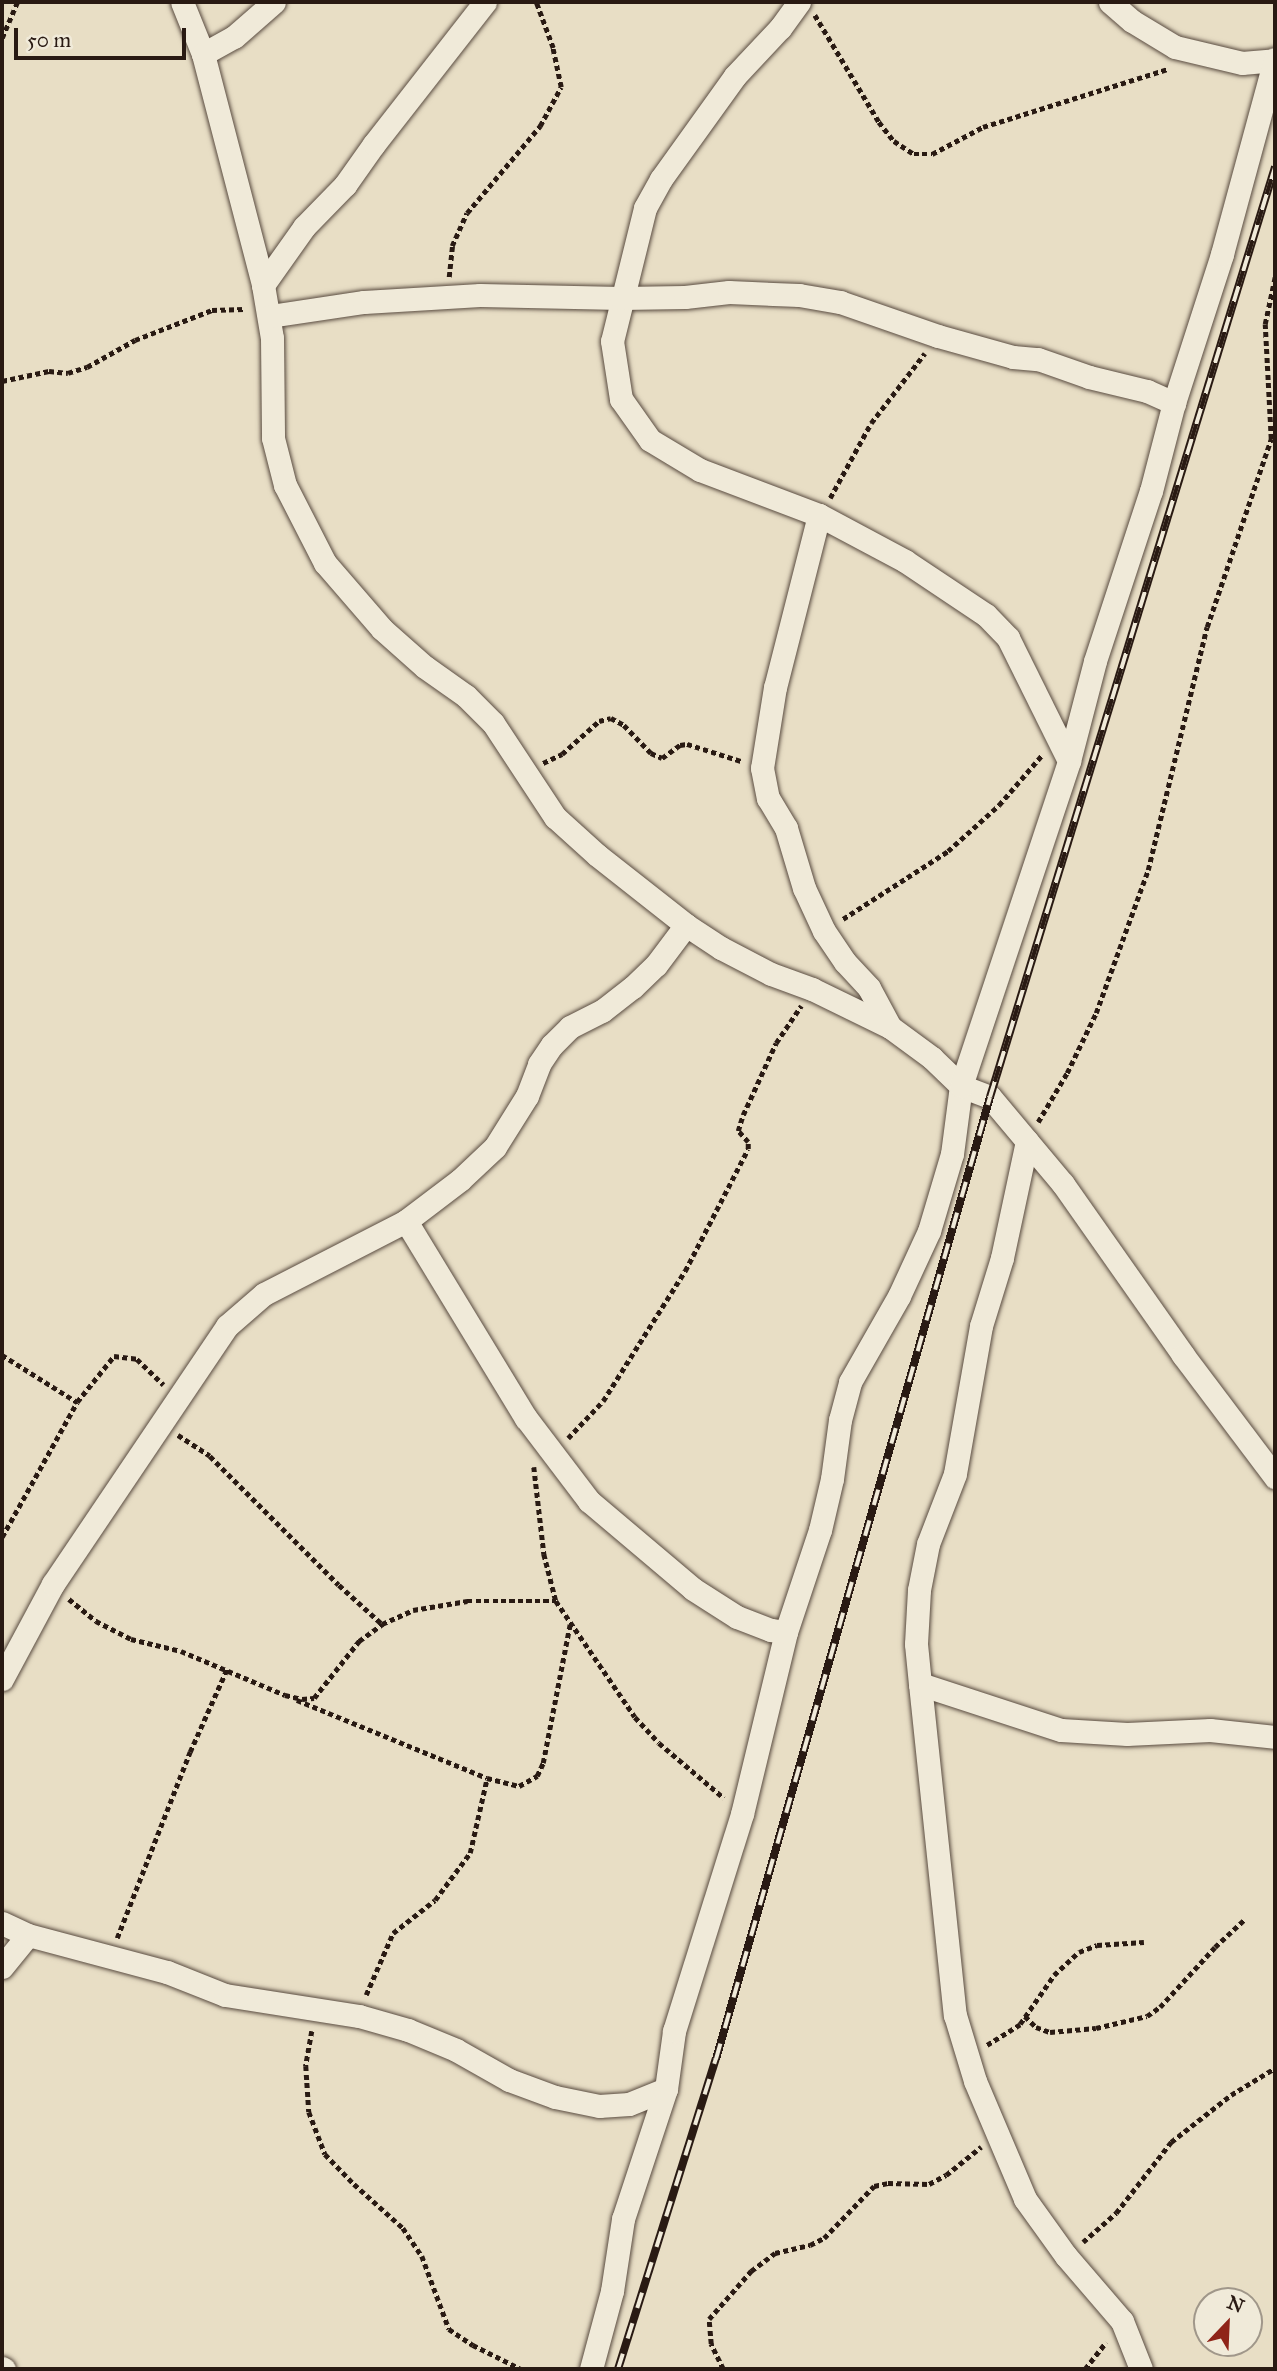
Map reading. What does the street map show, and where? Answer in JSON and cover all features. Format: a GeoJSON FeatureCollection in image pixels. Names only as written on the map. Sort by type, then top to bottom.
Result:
{"type":"FeatureCollection","features":[{"type":"Feature","properties":{"kind":"street"},"geometry":{"type":"LineString","coordinates":[[182,2],[203,54],[270,316],[273,438],[285,485],[325,563],[382,629],[425,667],[466,696],[493,723],[555,817],[597,855],[686,925],[771,974],[812,989],[890,1027],[932,1058],[961,1086],[990,1097],[1063,1184],[1183,1355],[1275,1477]]}},
{"type":"Feature","properties":{"kind":"street"},"geometry":{"type":"LineString","coordinates":[[203,54],[234,37],[274,2]]}},
{"type":"Feature","properties":{"kind":"street"},"geometry":{"type":"LineString","coordinates":[[263,285],[304,227],[345,186],[380,135],[485,2]]}},
{"type":"Feature","properties":{"kind":"street"},"geometry":{"type":"LineString","coordinates":[[590,2369],[612,2291],[623,2220],[666,2089],[674,2031],[742,1814],[786,1632],[820,1530],[832,1479],[839,1420],[850,1382],[899,1296],[929,1231],[952,1154],[961,1086],[1069,761],[1095,661],[1147,503],[1174,403],[1222,254],[1275,59],[1242,63],[1175,47],[1132,21],[1110,2]]}},
{"type":"Feature","properties":{"kind":"street"},"geometry":{"type":"LineString","coordinates":[[807,7],[780,28],[735,76],[661,178],[645,208],[612,341],[621,399],[650,440],[700,470],[819,515],[905,561],[986,615],[1008,638],[1069,761]]}},
{"type":"Feature","properties":{"kind":"street"},"geometry":{"type":"LineString","coordinates":[[270,316],[364,302],[480,295],[621,298],[685,298],[729,292],[799,295],[840,302],[938,336],[1013,357],[1038,359],[1089,377],[1147,391],[1174,403]]}},
{"type":"Feature","properties":{"kind":"street"},"geometry":{"type":"LineString","coordinates":[[819,515],[775,687],[762,768],[768,798],[786,828],[804,888],[824,931],[845,962],[869,988],[890,1027]]}},
{"type":"Feature","properties":{"kind":"street"},"geometry":{"type":"LineString","coordinates":[[2,1679],[53,1584],[227,1326],[264,1294],[406,1221],[460,1180],[495,1147],[527,1096],[539,1064],[552,1045],[570,1027],[602,1012],[633,988],[656,965],[686,925]]}},
{"type":"Feature","properties":{"kind":"street"},"geometry":{"type":"LineString","coordinates":[[1027,1141],[1002,1258],[981,1326],[955,1474],[928,1544],[919,1590],[916,1644],[955,2015],[967,2054],[1025,2199],[1066,2256],[1122,2320],[1141,2369]]}},
{"type":"Feature","properties":{"kind":"street"},"geometry":{"type":"LineString","coordinates":[[406,1221],[526,1418],[543,1459],[693,1589],[737,1617],[771,1630],[786,1632]]}},
{"type":"Feature","properties":{"kind":"street"},"geometry":{"type":"LineString","coordinates":[[920,1684],[1060,1730],[1127,1734],[1210,1730],[1275,1737]]}},
{"type":"Feature","properties":{"kind":"street"},"geometry":{"type":"LineString","coordinates":[[2,1923],[28,1934],[167,1972],[225,1995],[359,2016],[456,2050],[509,2080],[555,2097],[599,2106],[629,2104],[666,2089]]}},
{"type":"Feature","properties":{"kind":"street"},"geometry":{"type":"LineString","coordinates":[[2,1967],[28,1934]]}},
{"type":"Feature","properties":{"kind":"path"},"geometry":{"type":"LineString","coordinates":[[2,38],[17,2]]}},
{"type":"Feature","properties":{"kind":"path"},"geometry":{"type":"LineString","coordinates":[[446,297],[452,246],[467,213],[540,127],[561,87],[553,48],[536,2]]}},
{"type":"Feature","properties":{"kind":"path"},"geometry":{"type":"LineString","coordinates":[[807,7],[879,122],[894,141],[914,154],[932,155],[983,127],[1205,55]]}},
{"type":"Feature","properties":{"kind":"path"},"geometry":{"type":"LineString","coordinates":[[1027,1141],[1068,1073],[1096,1013],[1148,870],[1207,627],[1271,439],[1265,324],[1275,277]]}},
{"type":"Feature","properties":{"kind":"path"},"geometry":{"type":"LineString","coordinates":[[2,381],[25,374],[49,371],[68,373],[87,367],[135,340],[212,310],[238,307],[270,316]]}},
{"type":"Feature","properties":{"kind":"path"},"geometry":{"type":"LineString","coordinates":[[819,515],[871,424],[938,336]]}},
{"type":"Feature","properties":{"kind":"path"},"geometry":{"type":"LineString","coordinates":[[524,769],[562,754],[599,720],[611,718],[624,725],[651,753],[662,758],[680,745],[687,744],[762,768]]}},
{"type":"Feature","properties":{"kind":"path"},"geometry":{"type":"LineString","coordinates":[[824,931],[948,851],[999,806],[1056,738]]}},
{"type":"Feature","properties":{"kind":"path"},"geometry":{"type":"LineString","coordinates":[[742,1814],[659,1743],[635,1717],[556,1601],[544,1554],[543,1459],[603,1401],[685,1271],[748,1149],[748,1142],[738,1131],[743,1115],[786,1025],[812,989]]}},
{"type":"Feature","properties":{"kind":"path"},"geometry":{"type":"LineString","coordinates":[[2,1355],[77,1402]]}},
{"type":"Feature","properties":{"kind":"path"},"geometry":{"type":"LineString","coordinates":[[2,1537],[77,1402],[114,1356],[137,1359],[176,1398]]}},
{"type":"Feature","properties":{"kind":"path"},"geometry":{"type":"LineString","coordinates":[[160,1423],[210,1456],[339,1585],[382,1624]]}},
{"type":"Feature","properties":{"kind":"path"},"geometry":{"type":"LineString","coordinates":[[53,1584],[96,1621],[131,1639],[181,1651],[487,1778],[519,1786],[537,1776],[552,1722],[570,1623]]}},
{"type":"Feature","properties":{"kind":"path"},"geometry":{"type":"LineString","coordinates":[[292,1697],[314,1698],[351,1649],[382,1624],[413,1610],[467,1601],[556,1601]]}},
{"type":"Feature","properties":{"kind":"path"},"geometry":{"type":"LineString","coordinates":[[110,1955],[190,1752],[227,1669]]}},
{"type":"Feature","properties":{"kind":"path"},"geometry":{"type":"LineString","coordinates":[[359,2016],[393,1933],[435,1900],[470,1853],[487,1778]]}},
{"type":"Feature","properties":{"kind":"path"},"geometry":{"type":"LineString","coordinates":[[1025,2016],[1036,2027],[1050,2032],[1096,2028],[1147,2016],[1160,2007],[1215,1947],[1246,1919]]}},
{"type":"Feature","properties":{"kind":"path"},"geometry":{"type":"LineString","coordinates":[[967,2054],[1013,2030],[1054,1975],[1079,1952],[1097,1945],[1144,1942]]}},
{"type":"Feature","properties":{"kind":"path"},"geometry":{"type":"LineString","coordinates":[[316,2009],[306,2066],[309,2112],[325,2154],[403,2228],[422,2256],[449,2329],[473,2346],[521,2369]]}},
{"type":"Feature","properties":{"kind":"path"},"geometry":{"type":"LineString","coordinates":[[1066,2256],[1116,2213],[1155,2161],[1189,2125],[1275,2068]]}},
{"type":"Feature","properties":{"kind":"path"},"geometry":{"type":"LineString","coordinates":[[723,2369],[711,2344],[709,2319],[751,2272],[775,2253],[810,2245],[824,2238],[874,2186],[888,2182],[929,2184],[946,2175],[997,2134]]}},
{"type":"Feature","properties":{"kind":"path"},"geometry":{"type":"LineString","coordinates":[[1085,2369],[1122,2320]]}},
{"type":"Feature","properties":{"kind":"railway"},"geometry":{"type":"LineString","coordinates":[[618,2369],[716,2059],[990,1097],[1275,167]]}}]}
